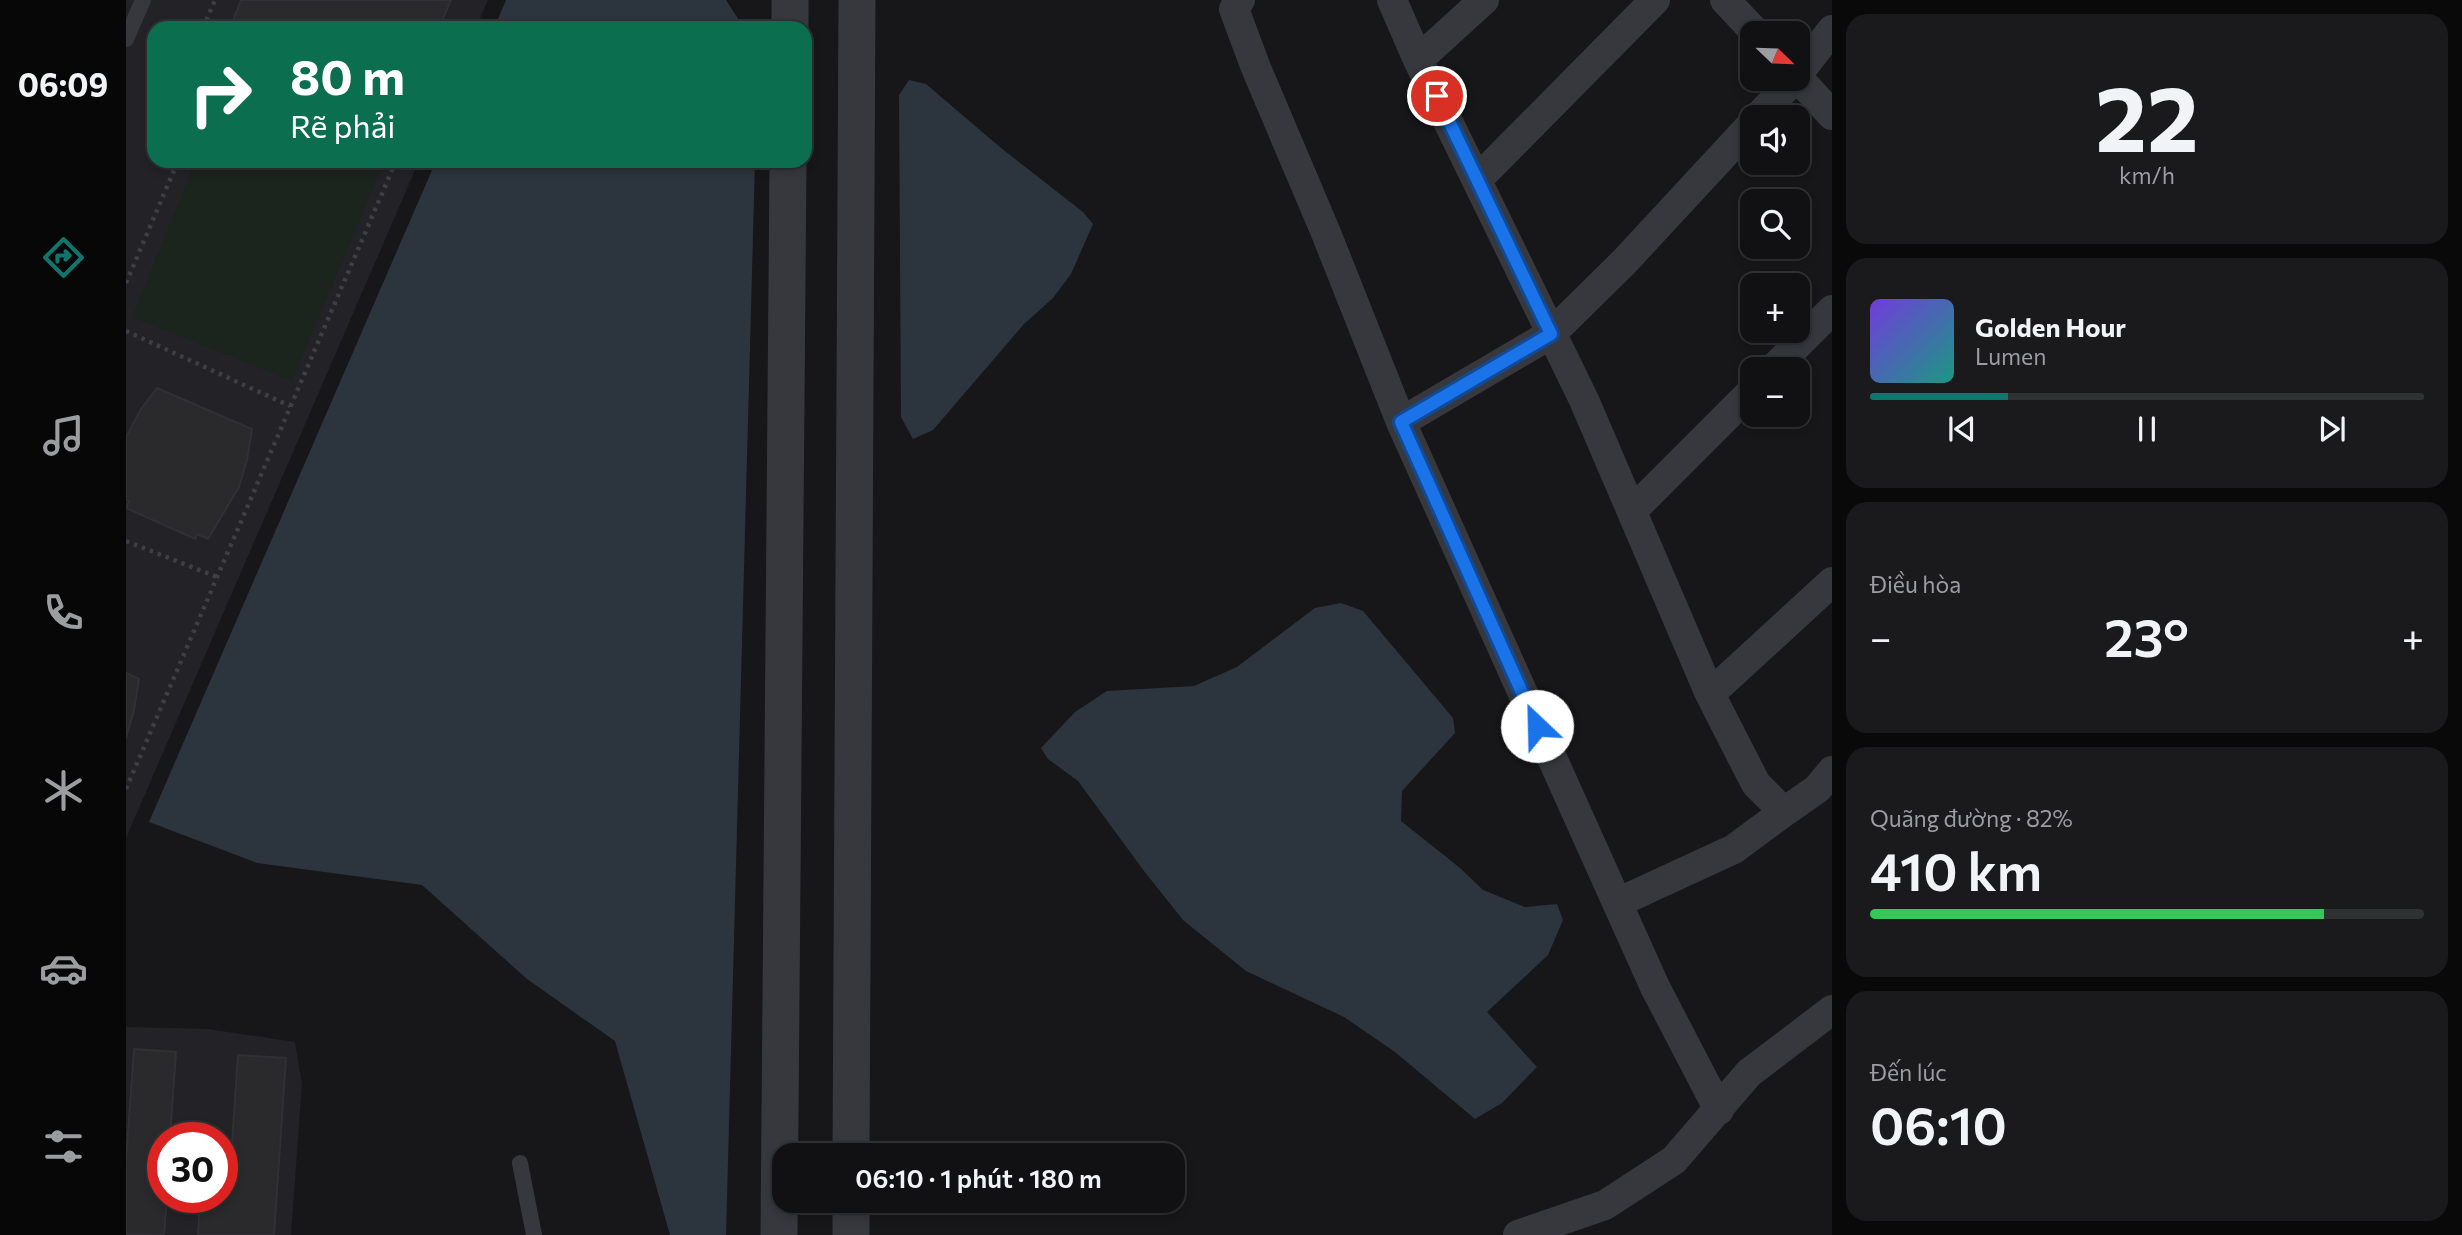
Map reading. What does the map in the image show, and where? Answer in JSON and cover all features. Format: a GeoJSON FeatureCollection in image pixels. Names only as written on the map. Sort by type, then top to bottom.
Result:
{"type":"FeatureCollection","features":[{"type":"Feature","properties":{"kind":"street"},"geometry":{"type":"LineString","coordinates":[[790,0],[790,21]]}},
{"type":"Feature","properties":{"kind":"street"},"geometry":{"type":"LineString","coordinates":[[851,1143],[857,0]]}},
{"type":"Feature","properties":{"kind":"street"},"geometry":{"type":"LineString","coordinates":[[1240,0],[1234,9],[1256,68],[1326,233],[1401,422],[1655,987],[1719,1110]]}},
{"type":"Feature","properties":{"kind":"street"},"geometry":{"type":"LineString","coordinates":[[1391,0],[1584,400],[1710,694],[1756,784],[1784,811]]}},
{"type":"Feature","properties":{"kind":"street"},"geometry":{"type":"LineString","coordinates":[[1418,60],[1484,0]]}},
{"type":"Feature","properties":{"kind":"street"},"geometry":{"type":"LineString","coordinates":[[1477,180],[1655,0]]}},
{"type":"Feature","properties":{"kind":"street"},"geometry":{"type":"LineString","coordinates":[[1725,0],[1745,21]]}},
{"type":"Feature","properties":{"kind":"street"},"geometry":{"type":"LineString","coordinates":[[1810,59],[1832,30]]}},
{"type":"Feature","properties":{"kind":"street"},"geometry":{"type":"LineString","coordinates":[[1769,105],[1783,91]]}},
{"type":"Feature","properties":{"kind":"street"},"geometry":{"type":"LineString","coordinates":[[1810,91],[1832,114]]}},
{"type":"Feature","properties":{"kind":"street"},"geometry":{"type":"LineString","coordinates":[[1401,422],[1551,334],[1626,260],[1740,137]]}},
{"type":"Feature","properties":{"kind":"street"},"geometry":{"type":"LineString","coordinates":[[779,1235],[788,168]]}},
{"type":"Feature","properties":{"kind":"street"},"geometry":{"type":"LineString","coordinates":[[1785,357],[1832,310]]}},
{"type":"Feature","properties":{"kind":"street"},"geometry":{"type":"LineString","coordinates":[[1632,512],[1740,403]]}},
{"type":"Feature","properties":{"kind":"street"},"geometry":{"type":"LineString","coordinates":[[1710,694],[1832,582]]}},
{"type":"Feature","properties":{"kind":"street"},"geometry":{"type":"LineString","coordinates":[[1617,903],[1734,849],[1817,789],[1832,771]]}},
{"type":"Feature","properties":{"kind":"street"},"geometry":{"type":"LineString","coordinates":[[1517,1235],[1605,1205],[1674,1160],[1749,1073],[1832,1010]]}},
{"type":"Feature","properties":{"kind":"street"},"geometry":{"type":"LineString","coordinates":[[851,1213],[851,1235]]}},
{"type":"Feature","properties":{"kind":"lane"},"geometry":{"type":"LineString","coordinates":[[126,39],[143,0]]}},
{"type":"Feature","properties":{"kind":"lane"},"geometry":{"type":"LineString","coordinates":[[520,1163],[534,1235]]}},
{"type":"Feature","properties":{"kind":"path"},"geometry":{"type":"LineString","coordinates":[[206,21],[215,0]]}},
{"type":"Feature","properties":{"kind":"path"},"geometry":{"type":"LineString","coordinates":[[126,283],[175,168]]}},
{"type":"Feature","properties":{"kind":"path"},"geometry":{"type":"LineString","coordinates":[[126,789],[393,168]]}},
{"type":"Feature","properties":{"kind":"path"},"geometry":{"type":"LineString","coordinates":[[126,331],[290,406]]}},
{"type":"Feature","properties":{"kind":"path"},"geometry":{"type":"LineString","coordinates":[[126,541],[217,577]]}},
{"type":"Feature","properties":{"kind":"shaded area"},"geometry":{"type":"Polygon","coordinates":[[[126,0],[488,0],[479,21],[147,21],[147,168],[416,168],[126,838],[126,0]]]}},
{"type":"Feature","properties":{"kind":"shaded area"},"geometry":{"type":"Polygon","coordinates":[[[506,0],[726,0],[740,21],[497,21],[506,0]]]}},
{"type":"Feature","properties":{"kind":"shaded area"},"geometry":{"type":"Polygon","coordinates":[[[909,80],[926,84],[1001,148],[1083,212],[1093,224],[1071,274],[1053,298],[1024,324],[933,430],[913,439],[901,417],[899,95],[909,80]]]}},
{"type":"Feature","properties":{"kind":"shaded area"},"geometry":{"type":"Polygon","coordinates":[[[193,168],[381,168],[292,381],[132,317],[193,168]]]}},
{"type":"Feature","properties":{"kind":"shaded area"},"geometry":{"type":"Polygon","coordinates":[[[433,168],[755,168],[726,1235],[670,1235],[615,1041],[527,979],[422,885],[257,863],[149,822],[433,168]]]}},
{"type":"Feature","properties":{"kind":"shaded area"},"geometry":{"type":"Polygon","coordinates":[[[1341,603],[1363,611],[1453,718],[1455,733],[1402,791],[1401,821],[1483,890],[1525,907],[1557,904],[1563,920],[1548,955],[1487,1012],[1537,1067],[1502,1103],[1475,1119],[1395,1052],[1344,1017],[1246,971],[1183,920],[1078,781],[1048,759],[1041,748],[1075,712],[1107,691],[1194,686],[1237,667],[1315,608],[1341,603]]]}},
{"type":"Feature","properties":{"kind":"shaded area"},"geometry":{"type":"Polygon","coordinates":[[[126,1027],[208,1029],[295,1042],[302,1084],[291,1235],[126,1235],[126,1027]]]}},
{"type":"Feature","properties":{"kind":"building"},"geometry":{"type":"Polygon","coordinates":[[[241,0],[451,0],[442,21],[233,21],[241,0]]]}},
{"type":"Feature","properties":{"kind":"building"},"geometry":{"type":"Polygon","coordinates":[[[157,388],[252,429],[239,487],[208,539],[197,534],[195,539],[126,508],[129,501],[126,500],[126,437],[141,409],[157,388]]]}},
{"type":"Feature","properties":{"kind":"building"},"geometry":{"type":"Polygon","coordinates":[[[126,673],[139,679],[126,738],[126,673]]]}},
{"type":"Feature","properties":{"kind":"building"},"geometry":{"type":"Polygon","coordinates":[[[134,1049],[176,1052],[171,1122],[147,1122],[147,1213],[166,1213],[164,1235],[126,1234],[126,1161],[134,1049]]]}},
{"type":"Feature","properties":{"kind":"building"},"geometry":{"type":"Polygon","coordinates":[[[238,1055],[286,1058],[274,1235],[198,1235],[199,1213],[238,1213],[238,1122],[233,1122],[238,1055]]]}},
{"type":"Feature","properties":{"kind":"route"},"geometry":{"type":"LineString","coordinates":[[1437,96],[1551,334],[1401,422],[1537,726]]}}]}
